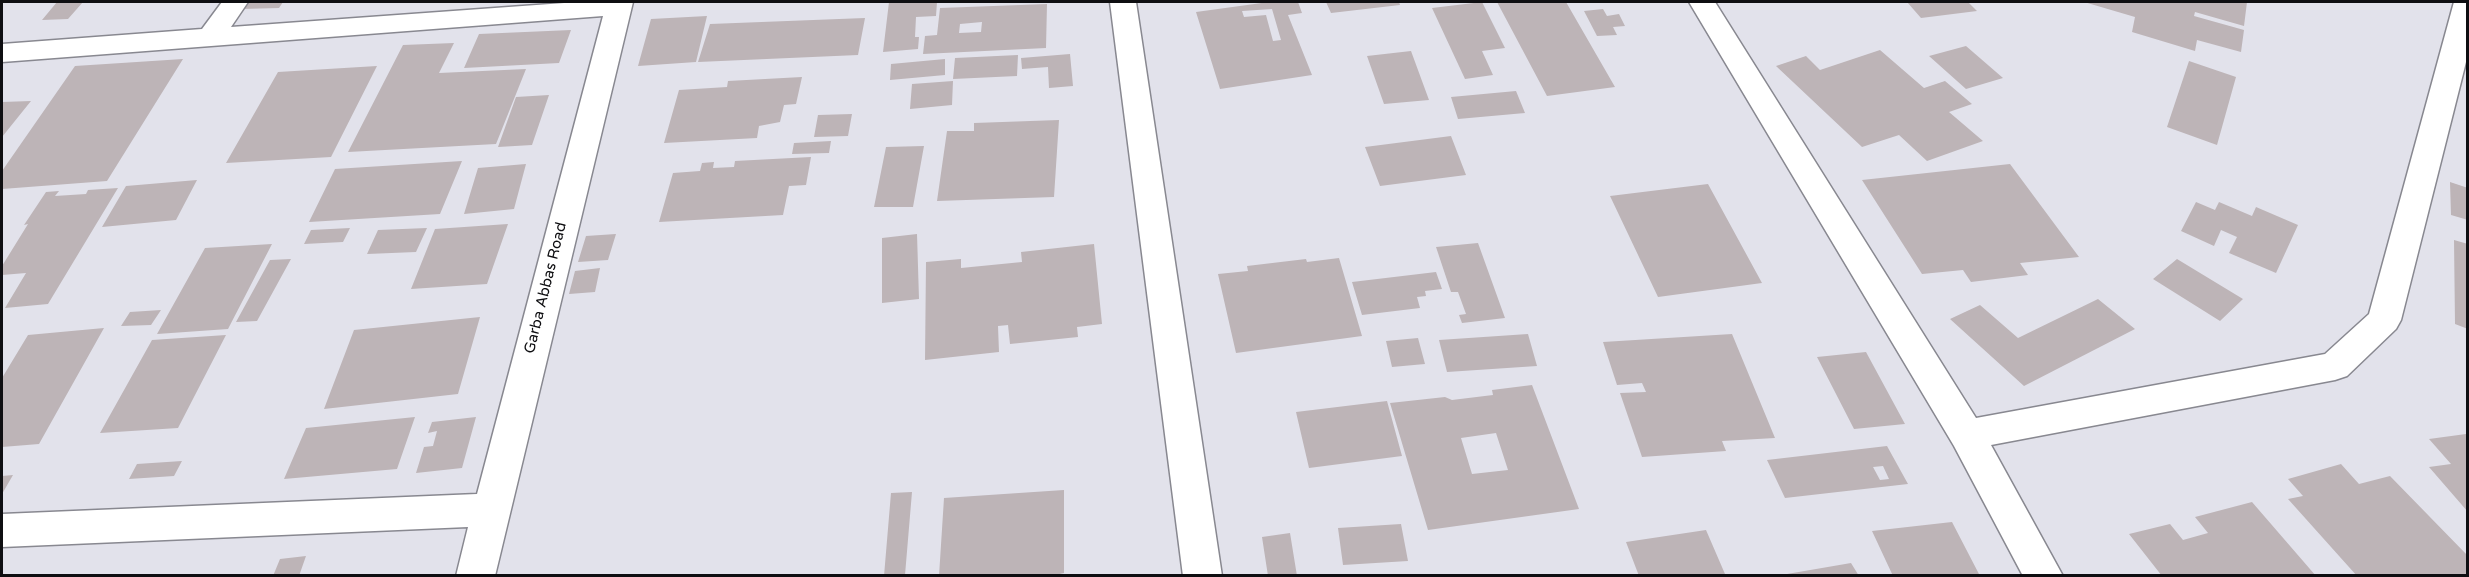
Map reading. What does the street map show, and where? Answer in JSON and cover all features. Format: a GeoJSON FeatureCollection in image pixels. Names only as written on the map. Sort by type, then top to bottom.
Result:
{"type":"FeatureCollection","features":[{"type":"Feature","properties":{"kind":"street"},"geometry":{"type":"LineString","coordinates":[[210,38],[235,2]]}},
{"type":"Feature","properties":{"kind":"street"},"geometry":{"type":"LineString","coordinates":[[1123,2],[1203,576]]}},
{"type":"Feature","properties":{"kind":"street"},"geometry":{"type":"LineString","coordinates":[[1702,2],[1967,435],[2044,576]]}},
{"type":"Feature","properties":{"kind":"street"},"geometry":{"type":"LineString","coordinates":[[1967,435],[2335,366],[2384,320],[2467,2]]}},
{"type":"Feature","properties":{"kind":"street"},"geometry":{"type":"LineString","coordinates":[[2,53],[619,4]]}},
{"type":"Feature","properties":{"kind":"street","name":"Garba Abbas Road"},"geometry":{"type":"LineString","coordinates":[[475,576],[619,4]]}},
{"type":"Feature","properties":{"kind":"street"},"geometry":{"type":"LineString","coordinates":[[2,531],[490,510]]}},
{"type":"Feature","properties":{"kind":"building"},"geometry":{"type":"Polygon","coordinates":[[[57,2],[83,2],[68,19],[42,20],[57,2]]]}},
{"type":"Feature","properties":{"kind":"building"},"geometry":{"type":"Polygon","coordinates":[[[246,2],[283,2],[279,8],[241,9],[246,2]]]}},
{"type":"Feature","properties":{"kind":"building"},"geometry":{"type":"Polygon","coordinates":[[[889,2],[937,2],[936,16],[916,17],[915,37],[919,37],[918,49],[883,52],[889,2]]]}},
{"type":"Feature","properties":{"kind":"building"},"geometry":{"type":"Polygon","coordinates":[[[1269,2],[1298,2],[1302,13],[1288,15],[1312,75],[1220,89],[1196,12],[1269,2]],[[1272,9],[1242,11],[1244,17],[1266,15],[1273,41],[1281,40],[1272,9]]]}},
{"type":"Feature","properties":{"kind":"building"},"geometry":{"type":"Polygon","coordinates":[[[1326,2],[1399,2],[1400,5],[1331,13],[1326,2]]]}},
{"type":"Feature","properties":{"kind":"building"},"geometry":{"type":"Polygon","coordinates":[[[1482,2],[1505,48],[1482,51],[1493,75],[1465,79],[1432,8],[1482,2]]]}},
{"type":"Feature","properties":{"kind":"building"},"geometry":{"type":"Polygon","coordinates":[[[1497,2],[1566,2],[1615,87],[1547,96],[1497,2]]]}},
{"type":"Feature","properties":{"kind":"building"},"geometry":{"type":"Polygon","coordinates":[[[1907,2],[1968,2],[1977,11],[1921,18],[1907,2]]]}},
{"type":"Feature","properties":{"kind":"building"},"geometry":{"type":"Polygon","coordinates":[[[2084,2],[2247,2],[2244,26],[2195,12],[2194,16],[2244,30],[2241,52],[2197,40],[2195,51],[2132,32],[2135,17],[2084,2]]]}},
{"type":"Feature","properties":{"kind":"building"},"geometry":{"type":"Polygon","coordinates":[[[1047,4],[1046,48],[923,54],[925,36],[937,35],[940,8],[1047,4]],[[982,22],[960,24],[959,33],[981,32],[982,22]]]}},
{"type":"Feature","properties":{"kind":"building"},"geometry":{"type":"Polygon","coordinates":[[[1603,9],[1607,16],[1619,14],[1625,26],[1613,27],[1617,35],[1597,36],[1584,11],[1603,9]]]}},
{"type":"Feature","properties":{"kind":"building"},"geometry":{"type":"Polygon","coordinates":[[[707,16],[696,62],[638,66],[651,19],[707,16]]]}},
{"type":"Feature","properties":{"kind":"building"},"geometry":{"type":"Polygon","coordinates":[[[865,18],[858,55],[698,62],[710,24],[865,18]]]}},
{"type":"Feature","properties":{"kind":"building"},"geometry":{"type":"Polygon","coordinates":[[[571,30],[559,63],[464,68],[479,34],[571,30]]]}},
{"type":"Feature","properties":{"kind":"building"},"geometry":{"type":"Polygon","coordinates":[[[454,43],[439,73],[526,69],[496,144],[348,152],[403,45],[454,43]]]}},
{"type":"Feature","properties":{"kind":"building"},"geometry":{"type":"Polygon","coordinates":[[[1966,46],[2003,78],[1966,89],[1929,56],[1966,46]]]}},
{"type":"Feature","properties":{"kind":"building"},"geometry":{"type":"Polygon","coordinates":[[[1880,50],[1924,88],[1945,81],[1972,104],[1949,112],[1983,141],[1927,161],[1899,135],[1862,147],[1776,66],[1806,56],[1820,70],[1880,50]]]}},
{"type":"Feature","properties":{"kind":"building"},"geometry":{"type":"Polygon","coordinates":[[[1411,51],[1429,100],[1384,104],[1367,56],[1411,51]]]}},
{"type":"Feature","properties":{"kind":"building"},"geometry":{"type":"Polygon","coordinates":[[[1070,54],[1073,86],[1049,88],[1048,67],[1022,69],[1021,58],[1070,54]]]}},
{"type":"Feature","properties":{"kind":"building"},"geometry":{"type":"Polygon","coordinates":[[[1018,55],[1017,76],[953,79],[955,58],[1018,55]]]}},
{"type":"Feature","properties":{"kind":"building"},"geometry":{"type":"Polygon","coordinates":[[[183,59],[107,181],[2,189],[2,171],[75,66],[183,59]]]}},
{"type":"Feature","properties":{"kind":"building"},"geometry":{"type":"Polygon","coordinates":[[[945,59],[945,75],[890,80],[891,64],[945,59]]]}},
{"type":"Feature","properties":{"kind":"building"},"geometry":{"type":"Polygon","coordinates":[[[2189,61],[2236,77],[2217,145],[2167,127],[2189,61]]]}},
{"type":"Feature","properties":{"kind":"building"},"geometry":{"type":"Polygon","coordinates":[[[377,66],[331,157],[226,163],[278,72],[377,66]]]}},
{"type":"Feature","properties":{"kind":"building"},"geometry":{"type":"Polygon","coordinates":[[[802,77],[796,104],[784,105],[780,122],[759,126],[757,138],[664,143],[679,90],[727,87],[728,81],[802,77]]]}},
{"type":"Feature","properties":{"kind":"building"},"geometry":{"type":"Polygon","coordinates":[[[953,81],[952,105],[910,109],[912,84],[953,81]]]}},
{"type":"Feature","properties":{"kind":"building"},"geometry":{"type":"Polygon","coordinates":[[[1516,91],[1525,113],[1458,119],[1451,97],[1516,91]]]}},
{"type":"Feature","properties":{"kind":"building"},"geometry":{"type":"Polygon","coordinates":[[[549,95],[532,145],[498,147],[516,97],[549,95]]]}},
{"type":"Feature","properties":{"kind":"building"},"geometry":{"type":"Polygon","coordinates":[[[31,101],[2,137],[2,102],[31,101]]]}},
{"type":"Feature","properties":{"kind":"building"},"geometry":{"type":"Polygon","coordinates":[[[852,114],[848,136],[814,137],[818,115],[852,114]]]}},
{"type":"Feature","properties":{"kind":"building"},"geometry":{"type":"Polygon","coordinates":[[[1059,120],[1054,197],[937,201],[947,131],[974,131],[974,123],[1059,120]]]}},
{"type":"Feature","properties":{"kind":"building"},"geometry":{"type":"Polygon","coordinates":[[[1451,136],[1466,175],[1380,186],[1365,147],[1451,136]]]}},
{"type":"Feature","properties":{"kind":"building"},"geometry":{"type":"Polygon","coordinates":[[[831,141],[829,153],[792,154],[794,143],[831,141]]]}},
{"type":"Feature","properties":{"kind":"building"},"geometry":{"type":"Polygon","coordinates":[[[924,146],[913,207],[874,207],[886,147],[924,146]]]}},
{"type":"Feature","properties":{"kind":"building"},"geometry":{"type":"Polygon","coordinates":[[[811,157],[806,185],[789,186],[783,215],[659,222],[673,173],[700,171],[702,163],[714,162],[713,168],[734,167],[735,161],[811,157]]]}},
{"type":"Feature","properties":{"kind":"building"},"geometry":{"type":"Polygon","coordinates":[[[462,161],[440,214],[309,222],[335,169],[462,161]]]}},
{"type":"Feature","properties":{"kind":"building"},"geometry":{"type":"Polygon","coordinates":[[[526,164],[514,209],[464,214],[478,168],[526,164]]]}},
{"type":"Feature","properties":{"kind":"building"},"geometry":{"type":"Polygon","coordinates":[[[2010,164],[2079,257],[2020,263],[2028,275],[1971,282],[1963,270],[1922,274],[1862,180],[2010,164]]]}},
{"type":"Feature","properties":{"kind":"building"},"geometry":{"type":"Polygon","coordinates":[[[197,180],[176,220],[102,227],[126,186],[197,180]]]}},
{"type":"Feature","properties":{"kind":"building"},"geometry":{"type":"Polygon","coordinates":[[[2450,182],[2468,188],[2468,220],[2451,215],[2450,182]]]}},
{"type":"Feature","properties":{"kind":"building"},"geometry":{"type":"Polygon","coordinates":[[[1708,184],[1762,283],[1658,297],[1610,196],[1708,184]]]}},
{"type":"Feature","properties":{"kind":"building"},"geometry":{"type":"Polygon","coordinates":[[[118,188],[48,304],[5,308],[26,273],[2,275],[2,266],[28,224],[24,225],[46,192],[59,191],[55,196],[86,194],[88,190],[118,188]]]}},
{"type":"Feature","properties":{"kind":"building"},"geometry":{"type":"Polygon","coordinates":[[[2196,202],[2215,210],[2219,202],[2252,216],[2256,207],[2298,225],[2276,273],[2229,253],[2237,237],[2221,230],[2214,246],[2181,231],[2196,202]]]}},
{"type":"Feature","properties":{"kind":"building"},"geometry":{"type":"Polygon","coordinates":[[[508,224],[487,284],[411,289],[435,229],[508,224]]]}},
{"type":"Feature","properties":{"kind":"building"},"geometry":{"type":"Polygon","coordinates":[[[350,228],[343,242],[304,244],[311,230],[350,228]]]}},
{"type":"Feature","properties":{"kind":"building"},"geometry":{"type":"Polygon","coordinates":[[[427,228],[416,252],[367,254],[378,230],[427,228]]]}},
{"type":"Feature","properties":{"kind":"building"},"geometry":{"type":"Polygon","coordinates":[[[616,234],[608,260],[578,262],[586,236],[616,234]]]}},
{"type":"Feature","properties":{"kind":"building"},"geometry":{"type":"Polygon","coordinates":[[[917,234],[919,299],[882,303],[882,238],[917,234]]]}},
{"type":"Feature","properties":{"kind":"building"},"geometry":{"type":"Polygon","coordinates":[[[2454,240],[2468,244],[2468,329],[2455,324],[2454,240]]]}},
{"type":"Feature","properties":{"kind":"building"},"geometry":{"type":"Polygon","coordinates":[[[1478,243],[1505,318],[1462,323],[1459,315],[1466,314],[1458,292],[1451,292],[1436,247],[1478,243]]]}},
{"type":"Feature","properties":{"kind":"building"},"geometry":{"type":"Polygon","coordinates":[[[272,244],[228,329],[157,334],[205,248],[272,244]]]}},
{"type":"Feature","properties":{"kind":"building"},"geometry":{"type":"Polygon","coordinates":[[[1094,244],[1102,324],[1077,327],[1078,337],[1010,344],[1008,325],[998,326],[999,352],[925,360],[926,262],[961,259],[961,268],[1022,262],[1021,252],[1094,244]]]}},
{"type":"Feature","properties":{"kind":"building"},"geometry":{"type":"Polygon","coordinates":[[[1339,258],[1362,336],[1236,353],[1218,274],[1248,271],[1247,266],[1306,259],[1307,262],[1339,258]]]}},
{"type":"Feature","properties":{"kind":"building"},"geometry":{"type":"Polygon","coordinates":[[[291,259],[257,321],[236,322],[270,260],[291,259]]]}},
{"type":"Feature","properties":{"kind":"building"},"geometry":{"type":"Polygon","coordinates":[[[2177,259],[2243,299],[2220,321],[2153,279],[2177,259]]]}},
{"type":"Feature","properties":{"kind":"building"},"geometry":{"type":"Polygon","coordinates":[[[600,268],[595,292],[569,294],[575,271],[600,268]]]}},
{"type":"Feature","properties":{"kind":"building"},"geometry":{"type":"Polygon","coordinates":[[[1436,272],[1442,289],[1425,291],[1426,296],[1417,297],[1420,308],[1362,315],[1352,282],[1436,272]]]}},
{"type":"Feature","properties":{"kind":"building"},"geometry":{"type":"Polygon","coordinates":[[[2098,299],[2135,329],[2024,386],[1950,319],[1980,305],[2018,338],[2098,299]]]}},
{"type":"Feature","properties":{"kind":"building"},"geometry":{"type":"Polygon","coordinates":[[[161,310],[151,325],[121,326],[130,312],[161,310]]]}},
{"type":"Feature","properties":{"kind":"building"},"geometry":{"type":"Polygon","coordinates":[[[480,317],[458,394],[324,409],[354,330],[480,317]]]}},
{"type":"Feature","properties":{"kind":"building"},"geometry":{"type":"Polygon","coordinates":[[[104,328],[39,444],[2,447],[2,378],[28,335],[104,328]]]}},
{"type":"Feature","properties":{"kind":"building"},"geometry":{"type":"Polygon","coordinates":[[[1528,334],[1537,366],[1447,372],[1439,340],[1528,334]]]}},
{"type":"Feature","properties":{"kind":"building"},"geometry":{"type":"Polygon","coordinates":[[[1732,334],[1775,438],[1722,441],[1726,451],[1642,457],[1620,393],[1646,392],[1642,383],[1617,385],[1603,342],[1732,334]]]}},
{"type":"Feature","properties":{"kind":"building"},"geometry":{"type":"Polygon","coordinates":[[[226,335],[178,428],[100,433],[152,340],[226,335]]]}},
{"type":"Feature","properties":{"kind":"building"},"geometry":{"type":"Polygon","coordinates":[[[1418,338],[1425,364],[1392,367],[1386,341],[1418,338]]]}},
{"type":"Feature","properties":{"kind":"building"},"geometry":{"type":"Polygon","coordinates":[[[1866,352],[1905,424],[1854,429],[1817,357],[1866,352]]]}},
{"type":"Feature","properties":{"kind":"building"},"geometry":{"type":"Polygon","coordinates":[[[1532,385],[1579,509],[1428,530],[1390,403],[1445,397],[1452,400],[1493,395],[1492,390],[1532,385]],[[1496,433],[1461,438],[1472,474],[1508,470],[1496,433]]]}},
{"type":"Feature","properties":{"kind":"building"},"geometry":{"type":"Polygon","coordinates":[[[1387,401],[1402,456],[1309,468],[1296,412],[1387,401]]]}},
{"type":"Feature","properties":{"kind":"building"},"geometry":{"type":"Polygon","coordinates":[[[415,417],[397,469],[284,479],[306,428],[415,417]]]}},
{"type":"Feature","properties":{"kind":"building"},"geometry":{"type":"Polygon","coordinates":[[[476,417],[462,468],[416,473],[424,447],[433,446],[437,431],[428,433],[432,422],[476,417]]]}},
{"type":"Feature","properties":{"kind":"building"},"geometry":{"type":"Polygon","coordinates":[[[2468,435],[2468,512],[2429,467],[2451,464],[2429,439],[2468,435]]]}},
{"type":"Feature","properties":{"kind":"building"},"geometry":{"type":"Polygon","coordinates":[[[1887,446],[1908,484],[1785,498],[1767,460],[1887,446]],[[1883,466],[1873,467],[1880,480],[1889,479],[1883,466]]]}},
{"type":"Feature","properties":{"kind":"building"},"geometry":{"type":"Polygon","coordinates":[[[182,461],[174,476],[129,479],[137,464],[182,461]]]}},
{"type":"Feature","properties":{"kind":"building"},"geometry":{"type":"Polygon","coordinates":[[[2341,464],[2359,484],[2390,476],[2468,556],[2468,576],[2357,576],[2288,499],[2303,496],[2288,479],[2341,464]]]}},
{"type":"Feature","properties":{"kind":"building"},"geometry":{"type":"Polygon","coordinates":[[[13,475],[2,494],[2,476],[13,475]]]}},
{"type":"Feature","properties":{"kind":"building"},"geometry":{"type":"Polygon","coordinates":[[[1064,490],[1064,573],[1051,576],[939,576],[944,498],[1064,490]]]}},
{"type":"Feature","properties":{"kind":"building"},"geometry":{"type":"Polygon","coordinates":[[[912,492],[905,575],[884,576],[891,493],[912,492]]]}},
{"type":"Feature","properties":{"kind":"building"},"geometry":{"type":"Polygon","coordinates":[[[2252,502],[2316,576],[2162,576],[2129,534],[2170,524],[2183,540],[2208,533],[2195,517],[2252,502]]]}},
{"type":"Feature","properties":{"kind":"building"},"geometry":{"type":"Polygon","coordinates":[[[1952,522],[1980,576],[1893,576],[1872,531],[1952,522]]]}},
{"type":"Feature","properties":{"kind":"building"},"geometry":{"type":"Polygon","coordinates":[[[1401,524],[1408,561],[1343,565],[1338,528],[1401,524]]]}},
{"type":"Feature","properties":{"kind":"building"},"geometry":{"type":"Polygon","coordinates":[[[1706,530],[1725,574],[1639,576],[1626,542],[1706,530]]]}},
{"type":"Feature","properties":{"kind":"building"},"geometry":{"type":"Polygon","coordinates":[[[1290,533],[1297,576],[1268,576],[1262,537],[1290,533]]]}},
{"type":"Feature","properties":{"kind":"building"},"geometry":{"type":"Polygon","coordinates":[[[306,556],[299,576],[273,576],[280,559],[306,556]]]}},
{"type":"Feature","properties":{"kind":"building"},"geometry":{"type":"Polygon","coordinates":[[[1851,563],[1859,576],[1787,576],[1787,574],[1851,563]]]}}]}
